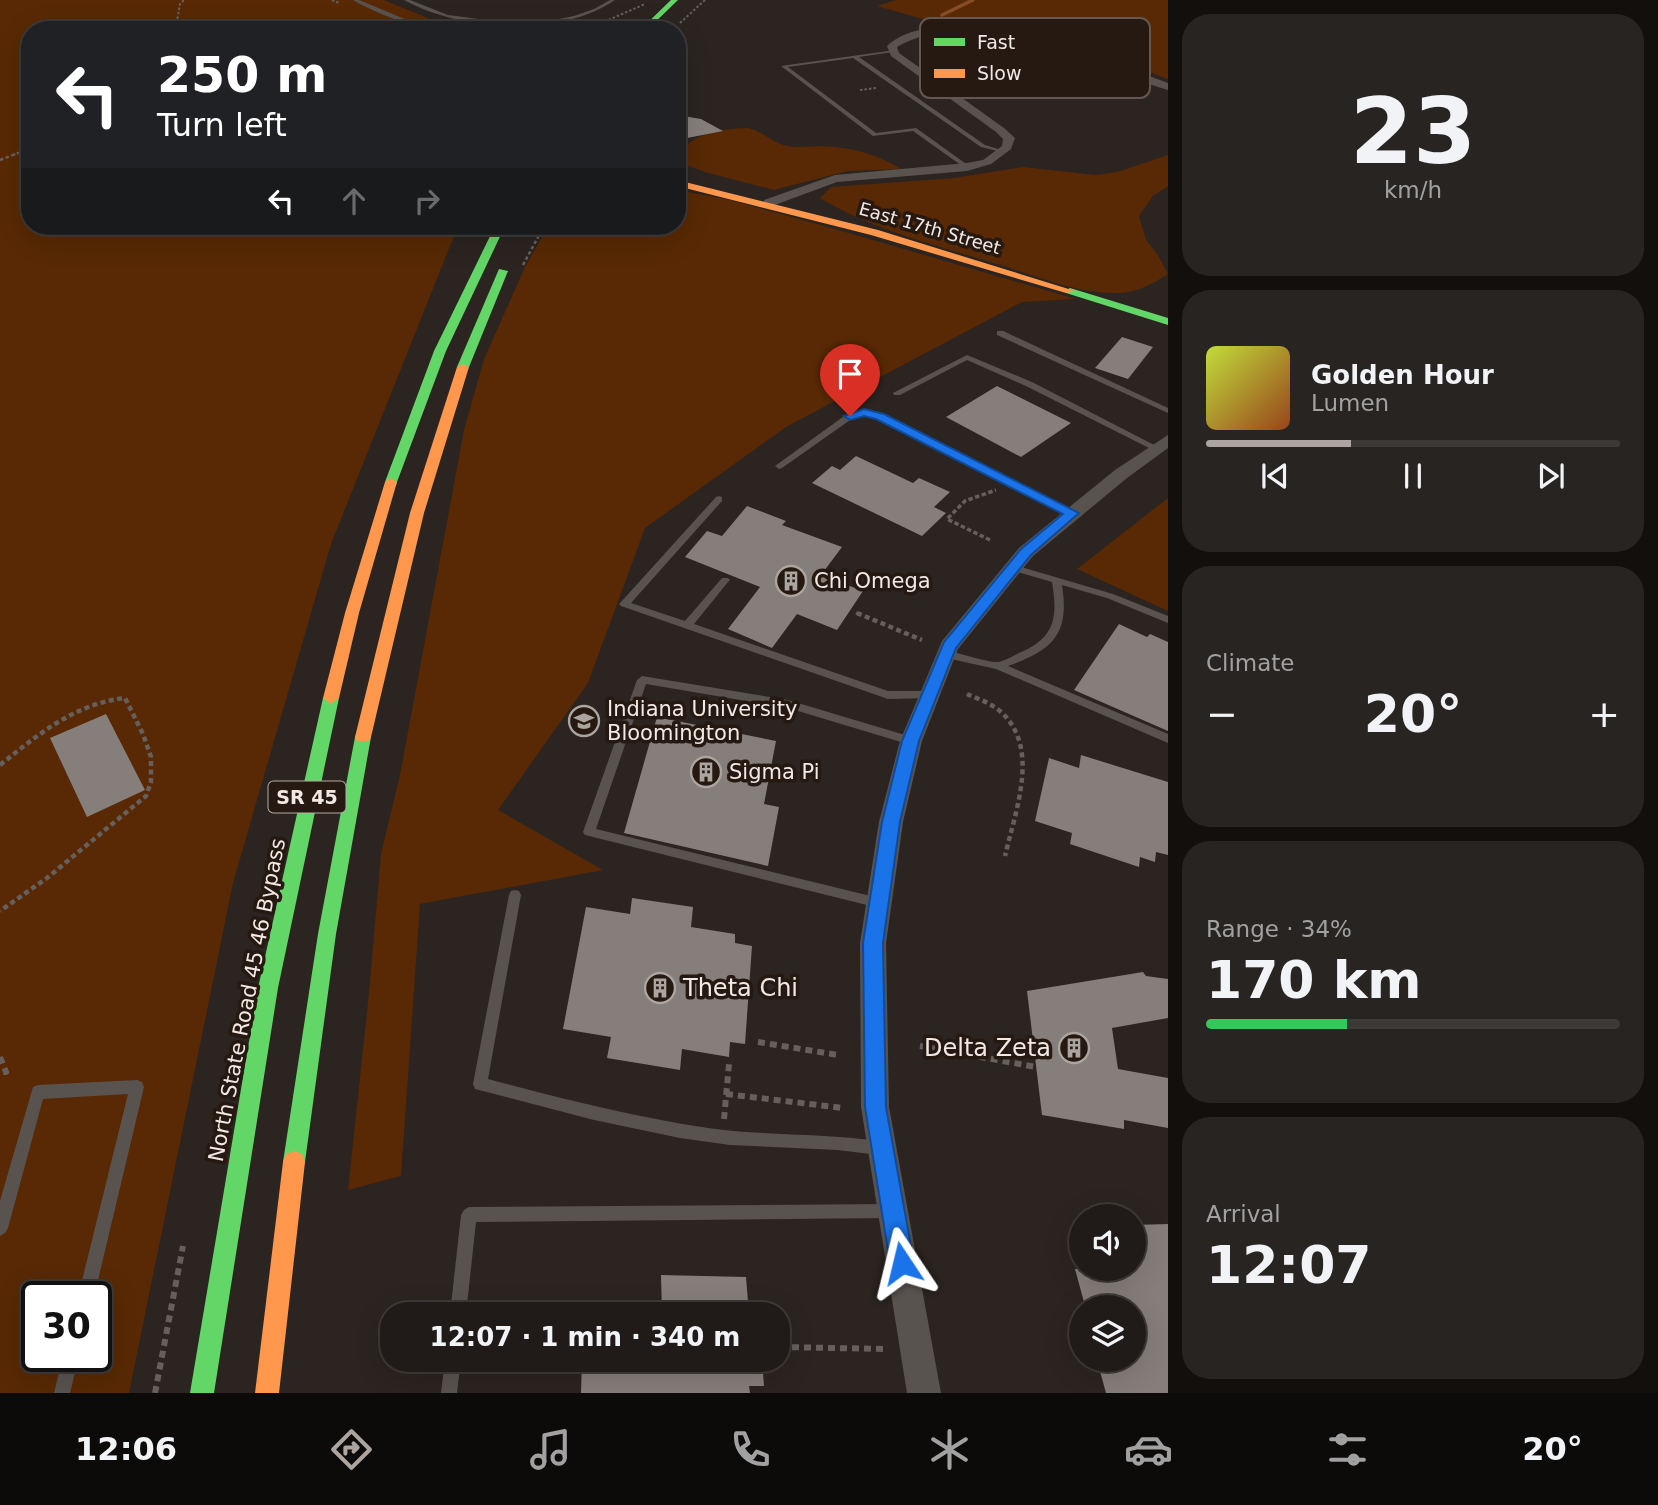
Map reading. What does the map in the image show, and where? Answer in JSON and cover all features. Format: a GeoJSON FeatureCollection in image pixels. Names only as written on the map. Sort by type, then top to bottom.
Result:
{"type":"FeatureCollection","features":[{"type":"Feature","properties":{"kind":"main road"},"geometry":{"type":"LineString","coordinates":[[653,21],[675,0]]}},
{"type":"Feature","properties":{"kind":"main road"},"geometry":{"type":"LineString","coordinates":[[676,21],[694,0]]}},
{"type":"Feature","properties":{"kind":"main road","name":"East 17th Street"},"geometry":{"type":"LineString","coordinates":[[686,185],[768,203],[962,257],[1168,322]]}},
{"type":"Feature","properties":{"kind":"main road","name":"North State Road 45 46 Bypass"},"geometry":{"type":"LineString","coordinates":[[202,1393],[268,989],[307,797],[337,672],[374,536],[413,422],[457,311],[495,235]]}},
{"type":"Feature","properties":{"kind":"main road","name":"SR 45"},"geometry":{"type":"LineString","coordinates":[[267,1393],[313,1026],[364,733],[395,596],[429,472],[471,346],[511,255]]}},
{"type":"Feature","properties":{"kind":"street"},"geometry":{"type":"LineString","coordinates":[[920,35],[901,40],[892,46],[904,64],[920,75]]}},
{"type":"Feature","properties":{"kind":"street"},"geometry":{"type":"LineString","coordinates":[[1150,80],[1168,87]]}},
{"type":"Feature","properties":{"kind":"street"},"geometry":{"type":"LineString","coordinates":[[768,203],[835,179],[967,167],[988,162],[1003,152],[1009,138],[953,98]]}},
{"type":"Feature","properties":{"kind":"street"},"geometry":{"type":"LineString","coordinates":[[925,1393],[875,1107],[873,943],[891,822],[911,741],[949,646],[1026,552],[1162,444]]}},
{"type":"Feature","properties":{"kind":"lane"},"geometry":{"type":"LineString","coordinates":[[355,0],[405,21]]}},
{"type":"Feature","properties":{"kind":"lane"},"geometry":{"type":"LineString","coordinates":[[406,0],[446,16],[493,21]]}},
{"type":"Feature","properties":{"kind":"lane"},"geometry":{"type":"LineString","coordinates":[[529,21],[579,15],[596,10],[613,0]]}},
{"type":"Feature","properties":{"kind":"lane"},"geometry":{"type":"LineString","coordinates":[[893,51],[784,66],[874,135],[914,129],[967,167]]}},
{"type":"Feature","properties":{"kind":"lane"},"geometry":{"type":"LineString","coordinates":[[854,56],[983,146],[1003,152]]}},
{"type":"Feature","properties":{"kind":"lane"},"geometry":{"type":"LineString","coordinates":[[1000,333],[1168,411]]}},
{"type":"Feature","properties":{"kind":"lane"},"geometry":{"type":"LineString","coordinates":[[897,393],[967,357],[1162,444]]}},
{"type":"Feature","properties":{"kind":"lane"},"geometry":{"type":"LineString","coordinates":[[779,466],[850,416],[864,413],[880,416],[922,435],[1072,513]]}},
{"type":"Feature","properties":{"kind":"lane"},"geometry":{"type":"LineString","coordinates":[[719,499],[624,604],[888,695],[928,695]]}},
{"type":"Feature","properties":{"kind":"lane"},"geometry":{"type":"LineString","coordinates":[[1014,568],[1110,596],[1168,620]]}},
{"type":"Feature","properties":{"kind":"lane"},"geometry":{"type":"LineString","coordinates":[[687,626],[725,580]]}},
{"type":"Feature","properties":{"kind":"lane"},"geometry":{"type":"LineString","coordinates":[[998,666],[1027,656],[1051,637],[1058,627],[1062,613],[1058,582]]}},
{"type":"Feature","properties":{"kind":"lane"},"geometry":{"type":"LineString","coordinates":[[946,654],[998,666],[1168,739]]}},
{"type":"Feature","properties":{"kind":"lane"},"geometry":{"type":"LineString","coordinates":[[879,903],[589,832],[642,681],[788,704],[911,741]]}},
{"type":"Feature","properties":{"kind":"lane"},"geometry":{"type":"LineString","coordinates":[[515,895],[480,1084],[585,1111],[723,1137],[846,1143],[882,1148]]}},
{"type":"Feature","properties":{"kind":"lane"},"geometry":{"type":"LineString","coordinates":[[0,1228],[38,1092],[137,1087],[90,1281]]}},
{"type":"Feature","properties":{"kind":"lane"},"geometry":{"type":"LineString","coordinates":[[459,1302],[469,1215],[893,1211]]}},
{"type":"Feature","properties":{"kind":"lane"},"geometry":{"type":"LineString","coordinates":[[62,1393],[67,1372]]}},
{"type":"Feature","properties":{"kind":"lane"},"geometry":{"type":"LineString","coordinates":[[450,1393],[452,1372]]}},
{"type":"Feature","properties":{"kind":"path"},"geometry":{"type":"LineString","coordinates":[[177,21],[180,4],[184,0]]}},
{"type":"Feature","properties":{"kind":"path"},"geometry":{"type":"LineString","coordinates":[[332,0],[339,3]]}},
{"type":"Feature","properties":{"kind":"path"},"geometry":{"type":"LineString","coordinates":[[679,21],[705,0]]}},
{"type":"Feature","properties":{"kind":"path"},"geometry":{"type":"LineString","coordinates":[[608,21],[648,3]]}},
{"type":"Feature","properties":{"kind":"path"},"geometry":{"type":"LineString","coordinates":[[0,160],[21,152]]}},
{"type":"Feature","properties":{"kind":"path"},"geometry":{"type":"LineString","coordinates":[[518,275],[539,235]]}},
{"type":"Feature","properties":{"kind":"path"},"geometry":{"type":"LineString","coordinates":[[990,540],[947,519],[965,500],[1011,483]]}},
{"type":"Feature","properties":{"kind":"path"},"geometry":{"type":"LineString","coordinates":[[856,613],[922,640]]}},
{"type":"Feature","properties":{"kind":"path"},"geometry":{"type":"LineString","coordinates":[[967,694],[1001,712],[1019,738],[1022,769],[1004,856]]}},
{"type":"Feature","properties":{"kind":"path"},"geometry":{"type":"LineString","coordinates":[[0,765],[56,721],[106,698],[125,698],[147,738],[154,779],[146,796],[47,878],[0,911]]}},
{"type":"Feature","properties":{"kind":"path"},"geometry":{"type":"LineString","coordinates":[[758,1042],[838,1055]]}},
{"type":"Feature","properties":{"kind":"path"},"geometry":{"type":"LineString","coordinates":[[920,1046],[1036,1067]]}},
{"type":"Feature","properties":{"kind":"path"},"geometry":{"type":"LineString","coordinates":[[0,1057],[6,1072],[0,1072]]}},
{"type":"Feature","properties":{"kind":"path"},"geometry":{"type":"LineString","coordinates":[[723,1137],[729,1064]]}},
{"type":"Feature","properties":{"kind":"path"},"geometry":{"type":"LineString","coordinates":[[726,1094],[843,1108]]}},
{"type":"Feature","properties":{"kind":"path"},"geometry":{"type":"LineString","coordinates":[[790,1347],[886,1349]]}},
{"type":"Feature","properties":{"kind":"shaded area"},"geometry":{"type":"Polygon","coordinates":[[[0,0],[384,0],[435,21],[21,21],[21,235],[454,235],[331,544],[233,883],[129,1393],[0,1393],[0,0]]]}},
{"type":"Feature","properties":{"kind":"shaded area"},"geometry":{"type":"Polygon","coordinates":[[[896,0],[1168,0],[1168,79],[1150,72],[1150,18],[920,18],[877,6],[896,0]]]}},
{"type":"Feature","properties":{"kind":"shaded area"},"geometry":{"type":"Polygon","coordinates":[[[748,128],[783,145],[853,150],[873,155],[901,169],[848,171],[774,190],[686,165],[686,146],[709,133],[748,128]]]}},
{"type":"Feature","properties":{"kind":"shaded area"},"geometry":{"type":"Polygon","coordinates":[[[1168,155],[1168,186],[1153,196],[1139,216],[1146,240],[1168,274],[1142,288],[1121,293],[1071,287],[931,244],[862,220],[820,198],[831,187],[954,178],[1023,167],[1095,175],[1117,172],[1168,155]]]}},
{"type":"Feature","properties":{"kind":"shaded area"},"geometry":{"type":"Polygon","coordinates":[[[686,192],[730,200],[1076,299],[1022,302],[786,427],[645,528],[588,683],[498,810],[603,870],[420,904],[401,1176],[348,1190],[381,854],[400,775],[464,430],[484,359],[525,267],[543,235],[686,235],[686,192]]]}},
{"type":"Feature","properties":{"kind":"shaded area"},"geometry":{"type":"Polygon","coordinates":[[[1168,498],[1168,611],[1077,569],[1168,498]]]}},
{"type":"Feature","properties":{"kind":"building"},"geometry":{"type":"Polygon","coordinates":[[[686,116],[701,119],[723,131],[686,138],[686,116]]]}},
{"type":"Feature","properties":{"kind":"building"},"geometry":{"type":"Polygon","coordinates":[[[1122,337],[1153,347],[1128,379],[1095,368],[1122,337]]]}},
{"type":"Feature","properties":{"kind":"building"},"geometry":{"type":"Polygon","coordinates":[[[997,386],[1071,423],[1021,457],[946,417],[997,386]]]}},
{"type":"Feature","properties":{"kind":"building"},"geometry":{"type":"Polygon","coordinates":[[[856,456],[913,483],[919,478],[950,492],[934,507],[946,513],[922,536],[812,483],[832,466],[840,470],[856,456]]]}},
{"type":"Feature","properties":{"kind":"building","name":"Chi Omega"},"geometry":{"type":"Polygon","coordinates":[[[747,506],[786,521],[782,525],[842,547],[821,575],[863,591],[837,630],[797,614],[772,648],[728,629],[760,587],[685,557],[707,531],[722,536],[747,506]]]}},
{"type":"Feature","properties":{"kind":"building"},"geometry":{"type":"Polygon","coordinates":[[[1119,624],[1147,637],[1150,634],[1168,642],[1168,731],[1074,690],[1119,624]]]}},
{"type":"Feature","properties":{"kind":"building"},"geometry":{"type":"Polygon","coordinates":[[[106,714],[145,790],[87,817],[50,738],[106,714]]]}},
{"type":"Feature","properties":{"kind":"building","name":"Sigma Pi"},"geometry":{"type":"Polygon","coordinates":[[[657,717],[776,741],[764,804],[779,807],[768,866],[624,833],[657,717]]]}},
{"type":"Feature","properties":{"kind":"building"},"geometry":{"type":"Polygon","coordinates":[[[1081,755],[1168,782],[1168,855],[1156,852],[1155,862],[1140,857],[1139,867],[1070,844],[1072,833],[1035,821],[1049,758],[1079,768],[1081,755]]]}},
{"type":"Feature","properties":{"kind":"building","name":"Theta Chi"},"geometry":{"type":"Polygon","coordinates":[[[632,898],[693,907],[691,927],[735,934],[735,943],[752,946],[745,1044],[730,1042],[729,1057],[682,1049],[680,1070],[607,1058],[611,1037],[563,1029],[586,907],[630,914],[632,898]]]}},
{"type":"Feature","properties":{"kind":"building","name":"Delta Zeta"},"geometry":{"type":"Polygon","coordinates":[[[1143,972],[1146,976],[1168,979],[1168,1018],[1112,1028],[1118,1069],[1168,1078],[1168,1128],[1124,1120],[1124,1129],[1042,1115],[1027,991],[1143,972]]]}},
{"type":"Feature","properties":{"kind":"building"},"geometry":{"type":"Polygon","coordinates":[[[1168,1224],[1168,1393],[1106,1393],[1100,1372],[1146,1372],[1146,1295],[1082,1295],[1078,1281],[1146,1281],[1146,1225],[1168,1224]]]}},
{"type":"Feature","properties":{"kind":"building"},"geometry":{"type":"Polygon","coordinates":[[[661,1275],[746,1277],[748,1302],[662,1302],[661,1275]]]}},
{"type":"Feature","properties":{"kind":"building"},"geometry":{"type":"Polygon","coordinates":[[[582,1372],[763,1372],[764,1386],[749,1386],[750,1393],[581,1393],[582,1372]]]}},
{"type":"Feature","properties":{"kind":"waterway"},"geometry":{"type":"LineString","coordinates":[[942,15],[973,0]]}},
{"type":"Feature","properties":{"kind":"traffic: fast"},"geometry":{"type":"LineString","coordinates":[[653,21],[675,0]]}},
{"type":"Feature","properties":{"kind":"traffic: fast"},"geometry":{"type":"LineString","coordinates":[[391,482],[440,351],[496,235]]}},
{"type":"Feature","properties":{"kind":"traffic: fast"},"geometry":{"type":"LineString","coordinates":[[463,367],[503,271]]}},
{"type":"Feature","properties":{"kind":"traffic: fast"},"geometry":{"type":"LineString","coordinates":[[1070,291],[1168,322]]}},
{"type":"Feature","properties":{"kind":"traffic: fast"},"geometry":{"type":"LineString","coordinates":[[202,1393],[268,988],[331,698]]}},
{"type":"Feature","properties":{"kind":"traffic: fast"},"geometry":{"type":"LineString","coordinates":[[294,1162],[327,934],[363,737]]}},
{"type":"Feature","properties":{"kind":"traffic: slow"},"geometry":{"type":"LineString","coordinates":[[686,185],[875,232],[1070,291]]}},
{"type":"Feature","properties":{"kind":"traffic: slow"},"geometry":{"type":"LineString","coordinates":[[363,737],[417,513],[463,367]]}},
{"type":"Feature","properties":{"kind":"traffic: slow"},"geometry":{"type":"LineString","coordinates":[[331,698],[352,613],[391,482]]}},
{"type":"Feature","properties":{"kind":"traffic: slow"},"geometry":{"type":"LineString","coordinates":[[267,1393],[294,1162]]}},
{"type":"Feature","properties":{"kind":"place","name":"Chi Omega"},"geometry":{"type":"Point","coordinates":[791,581]}},
{"type":"Feature","properties":{"kind":"place","name":"Indiana University Bloomington"},"geometry":{"type":"Point","coordinates":[584,721]}},
{"type":"Feature","properties":{"kind":"place","name":"Sigma Pi"},"geometry":{"type":"Point","coordinates":[706,772]}},
{"type":"Feature","properties":{"kind":"place","name":"Theta Chi"},"geometry":{"type":"Point","coordinates":[660,988]}},
{"type":"Feature","properties":{"kind":"place","name":"Delta Zeta"},"geometry":{"type":"Point","coordinates":[1074,1048]}},
{"type":"Feature","properties":{"kind":"route"},"geometry":{"type":"LineString","coordinates":[[850,416],[864,413],[880,416],[1072,513],[1026,552],[949,646],[911,741],[891,822],[873,943],[875,1107],[902,1263]]}}]}
